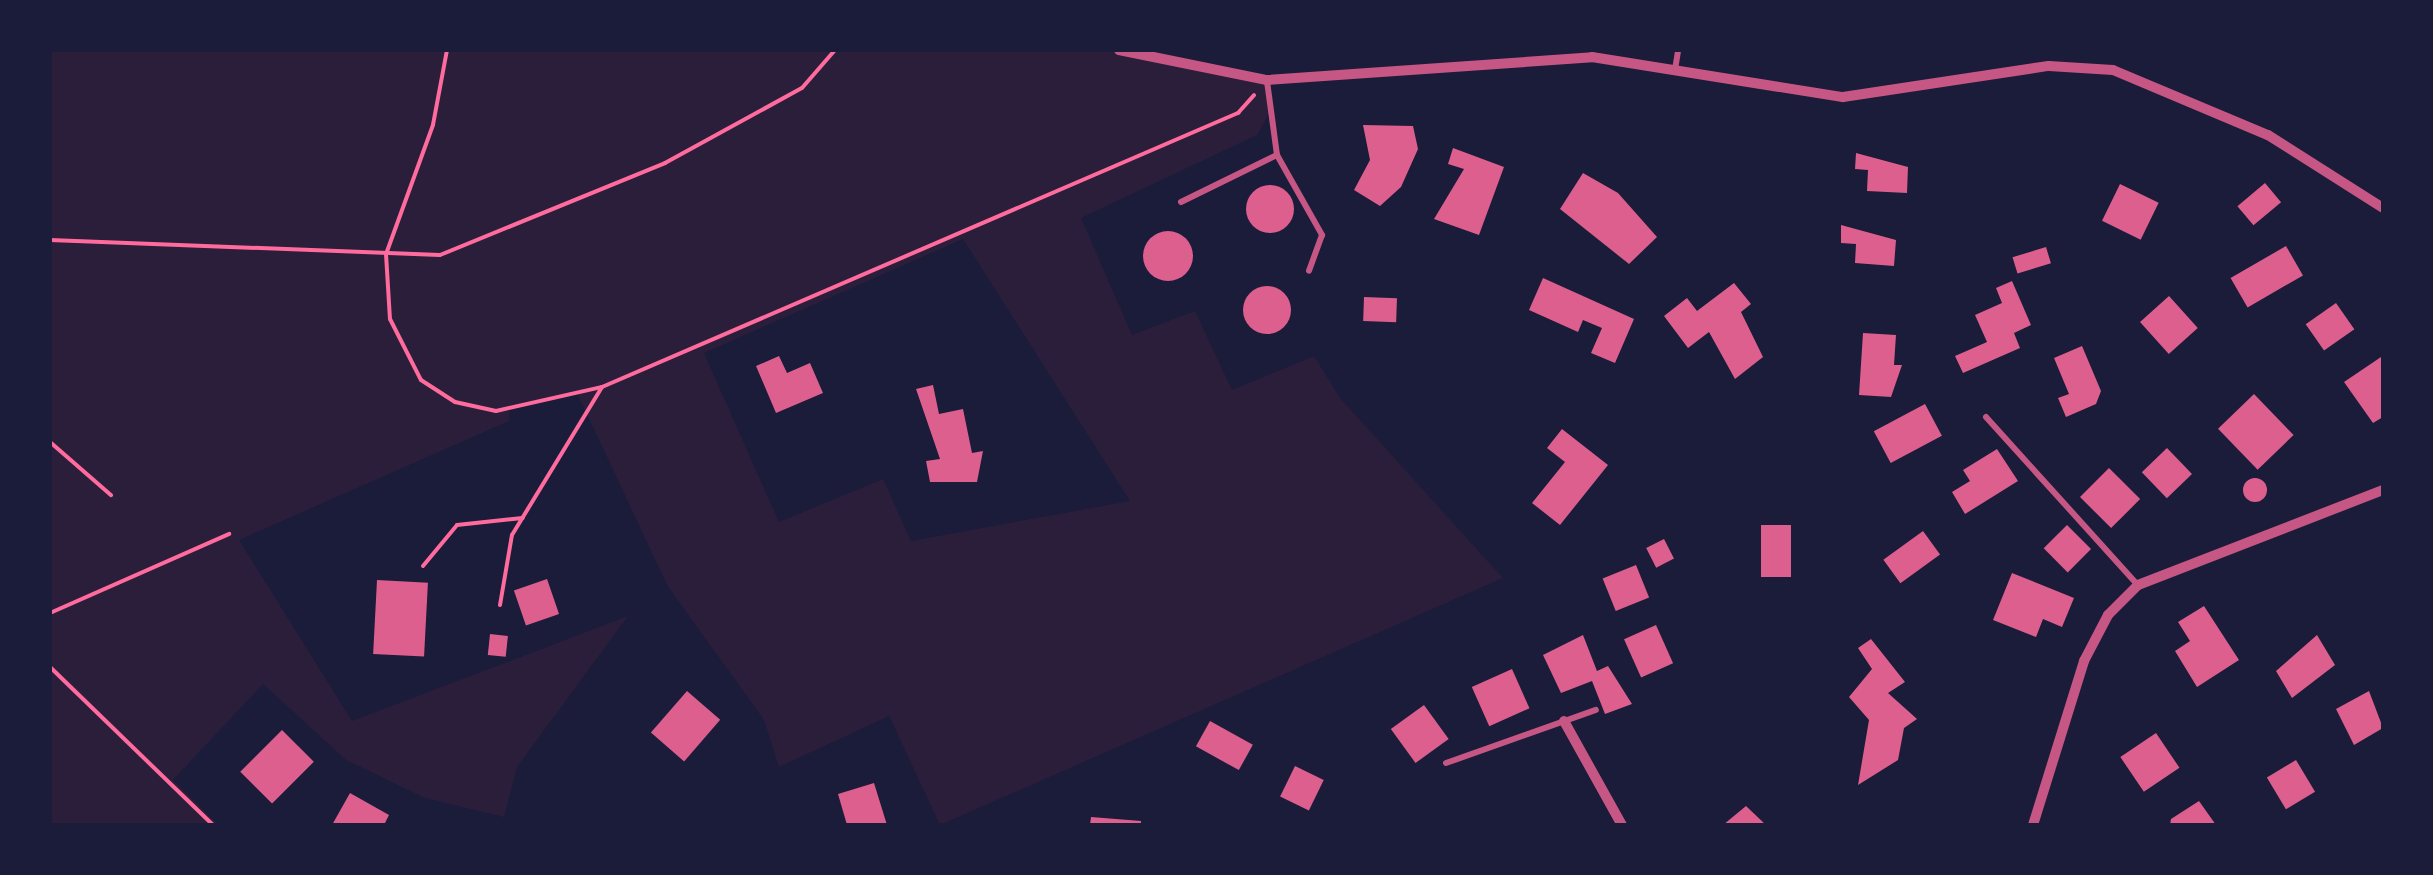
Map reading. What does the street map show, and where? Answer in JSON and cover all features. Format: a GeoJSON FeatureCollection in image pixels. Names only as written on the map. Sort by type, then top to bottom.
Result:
{"type":"FeatureCollection","features":[{"type":"Feature","properties":{"kind":"street"},"geometry":{"type":"LineString","coordinates":[[1119,50],[1267,80],[1572,53],[1843,97],[2049,66],[2113,70],[2268,135],[2383,208]]}},
{"type":"Feature","properties":{"kind":"street"},"geometry":{"type":"LineString","coordinates":[[2034,825],[2084,661],[2108,615],[2138,584],[2383,490]]}},
{"type":"Feature","properties":{"kind":"street"},"geometry":{"type":"LineString","coordinates":[[1564,721],[1622,825]]}},
{"type":"Feature","properties":{"kind":"lane"},"geometry":{"type":"LineString","coordinates":[[1675,70],[1678,50]]}},
{"type":"Feature","properties":{"kind":"lane"},"geometry":{"type":"LineString","coordinates":[[1267,80],[1277,155],[1322,235],[1309,271]]}},
{"type":"Feature","properties":{"kind":"lane"},"geometry":{"type":"LineString","coordinates":[[1181,202],[1277,155]]}},
{"type":"Feature","properties":{"kind":"lane"},"geometry":{"type":"LineString","coordinates":[[1986,417],[2138,584]]}},
{"type":"Feature","properties":{"kind":"lane"},"geometry":{"type":"LineString","coordinates":[[1446,763],[1596,710]]}},
{"type":"Feature","properties":{"kind":"path"},"geometry":{"type":"LineString","coordinates":[[447,50],[433,125],[386,254],[390,319],[437,392],[496,411],[602,387],[1238,113],[1267,80]]}},
{"type":"Feature","properties":{"kind":"path"},"geometry":{"type":"LineString","coordinates":[[50,240],[440,255],[625,182],[802,88],[835,50]]}},
{"type":"Feature","properties":{"kind":"path"},"geometry":{"type":"LineString","coordinates":[[500,605],[524,518],[602,387]]}},
{"type":"Feature","properties":{"kind":"path"},"geometry":{"type":"LineString","coordinates":[[50,442],[111,495]]}},
{"type":"Feature","properties":{"kind":"path"},"geometry":{"type":"LineString","coordinates":[[423,566],[457,525],[524,518]]}},
{"type":"Feature","properties":{"kind":"path"},"geometry":{"type":"LineString","coordinates":[[50,612],[229,534]]}},
{"type":"Feature","properties":{"kind":"path"},"geometry":{"type":"LineString","coordinates":[[50,667],[213,825]]}},
{"type":"Feature","properties":{"kind":"shaded area"},"geometry":{"type":"Polygon","coordinates":[[[50,50],[1124,50],[1267,80],[1271,110],[1257,135],[1081,218],[1132,335],[1195,311],[1232,390],[1314,356],[1340,398],[1503,578],[940,825],[889,716],[779,767],[764,720],[667,585],[577,393],[509,408],[509,421],[239,540],[352,721],[628,616],[517,767],[504,817],[425,798],[346,760],[263,684],[173,780],[219,825],[50,825],[50,50]],[[963,239],[704,353],[779,522],[883,479],[911,541],[1130,501],[963,239]]]}},
{"type":"Feature","properties":{"kind":"building"},"geometry":{"type":"Polygon","coordinates":[[[1363,125],[1413,126],[1418,149],[1401,187],[1380,206],[1354,190],[1370,160],[1363,125]]]}},
{"type":"Feature","properties":{"kind":"building"},"geometry":{"type":"Polygon","coordinates":[[[1453,148],[1504,167],[1479,235],[1434,219],[1464,169],[1448,164],[1453,148]]]}},
{"type":"Feature","properties":{"kind":"building"},"geometry":{"type":"Polygon","coordinates":[[[1856,153],[1908,167],[1907,193],[1867,191],[1868,170],[1855,169],[1856,153]]]}},
{"type":"Feature","properties":{"kind":"building"},"geometry":{"type":"Polygon","coordinates":[[[1583,173],[1618,193],[1657,237],[1629,264],[1560,209],[1583,173]]]}},
{"type":"Feature","properties":{"kind":"building"},"geometry":{"type":"Polygon","coordinates":[[[2265,183],[2281,202],[2253,225],[2237,206],[2265,183]]]}},
{"type":"Feature","properties":{"kind":"building"},"geometry":{"type":"Polygon","coordinates":[[[2120,184],[2159,203],[2141,240],[2102,221],[2120,184]]]}},
{"type":"Feature","properties":{"kind":"building"},"geometry":{"type":"Polygon","coordinates":[[[1270,185],[1287,192],[1294,209],[1287,226],[1270,233],[1253,226],[1246,209],[1253,192],[1270,185]]]}},
{"type":"Feature","properties":{"kind":"building"},"geometry":{"type":"Polygon","coordinates":[[[1841,225],[1896,240],[1894,266],[1855,263],[1856,244],[1841,243],[1841,225]]]}},
{"type":"Feature","properties":{"kind":"building"},"geometry":{"type":"Polygon","coordinates":[[[1168,231],[1185,239],[1193,256],[1185,273],[1168,281],[1151,273],[1143,256],[1151,239],[1168,231]]]}},
{"type":"Feature","properties":{"kind":"building"},"geometry":{"type":"Polygon","coordinates":[[[2286,246],[2303,275],[2248,307],[2231,278],[2286,246]]]}},
{"type":"Feature","properties":{"kind":"building"},"geometry":{"type":"Polygon","coordinates":[[[2046,247],[2051,263],[2017,273],[2013,257],[2046,247]]]}},
{"type":"Feature","properties":{"kind":"building"},"geometry":{"type":"Polygon","coordinates":[[[1543,278],[1634,319],[1615,363],[1591,353],[1602,328],[1583,320],[1578,332],[1529,310],[1543,278]]]}},
{"type":"Feature","properties":{"kind":"building"},"geometry":{"type":"Polygon","coordinates":[[[2012,281],[2031,325],[2014,333],[2020,348],[1963,373],[1955,356],[1987,342],[1975,315],[2002,303],[1996,288],[2012,281]]]}},
{"type":"Feature","properties":{"kind":"building"},"geometry":{"type":"Polygon","coordinates":[[[1734,283],[1751,304],[1741,312],[1763,357],[1735,379],[1709,332],[1688,348],[1664,316],[1687,298],[1697,311],[1734,283]]]}},
{"type":"Feature","properties":{"kind":"building"},"geometry":{"type":"Polygon","coordinates":[[[1267,286],[1284,293],[1291,310],[1284,327],[1267,334],[1250,327],[1243,310],[1250,293],[1267,286]]]}},
{"type":"Feature","properties":{"kind":"building"},"geometry":{"type":"Polygon","coordinates":[[[2169,296],[2198,328],[2169,354],[2140,322],[2169,296]]]}},
{"type":"Feature","properties":{"kind":"building"},"geometry":{"type":"Polygon","coordinates":[[[1364,297],[1397,298],[1396,322],[1363,321],[1364,297]]]}},
{"type":"Feature","properties":{"kind":"building"},"geometry":{"type":"Polygon","coordinates":[[[2336,303],[2354,329],[2324,350],[2306,324],[2336,303]]]}},
{"type":"Feature","properties":{"kind":"building"},"geometry":{"type":"Polygon","coordinates":[[[1863,333],[1896,335],[1894,365],[1902,365],[1891,397],[1859,395],[1863,333]]]}},
{"type":"Feature","properties":{"kind":"building"},"geometry":{"type":"Polygon","coordinates":[[[2082,346],[2101,391],[2096,404],[2066,417],[2058,398],[2069,394],[2054,358],[2082,346]]]}},
{"type":"Feature","properties":{"kind":"building"},"geometry":{"type":"Polygon","coordinates":[[[779,356],[787,373],[810,363],[823,393],[776,413],[756,366],[779,356]]]}},
{"type":"Feature","properties":{"kind":"building"},"geometry":{"type":"Polygon","coordinates":[[[2381,357],[2383,417],[2373,423],[2344,382],[2381,357]]]}},
{"type":"Feature","properties":{"kind":"building"},"geometry":{"type":"Polygon","coordinates":[[[933,385],[939,414],[963,409],[972,453],[983,451],[977,482],[930,482],[926,461],[940,459],[916,389],[933,385]]]}},
{"type":"Feature","properties":{"kind":"building"},"geometry":{"type":"Polygon","coordinates":[[[2254,394],[2294,435],[2258,470],[2218,429],[2254,394]]]}},
{"type":"Feature","properties":{"kind":"building"},"geometry":{"type":"Polygon","coordinates":[[[1925,404],[1942,436],[1891,463],[1874,431],[1925,404]]]}},
{"type":"Feature","properties":{"kind":"building"},"geometry":{"type":"Polygon","coordinates":[[[1562,429],[1608,465],[1560,525],[1532,503],[1565,462],[1547,448],[1562,429]]]}},
{"type":"Feature","properties":{"kind":"building"},"geometry":{"type":"Polygon","coordinates":[[[2167,448],[2192,474],[2167,498],[2142,472],[2167,448]]]}},
{"type":"Feature","properties":{"kind":"building"},"geometry":{"type":"Polygon","coordinates":[[[1997,449],[2018,481],[1965,514],[1952,492],[1970,481],[1963,470],[1997,449]]]}},
{"type":"Feature","properties":{"kind":"building"},"geometry":{"type":"Polygon","coordinates":[[[2109,468],[2140,499],[2111,528],[2080,497],[2109,468]]]}},
{"type":"Feature","properties":{"kind":"building"},"geometry":{"type":"Polygon","coordinates":[[[2255,478],[2264,481],[2264,499],[2255,502],[2246,499],[2243,490],[2246,481],[2255,478]]]}},
{"type":"Feature","properties":{"kind":"building"},"geometry":{"type":"Polygon","coordinates":[[[1761,525],[1791,525],[1791,577],[1761,577],[1761,525]]]}},
{"type":"Feature","properties":{"kind":"building"},"geometry":{"type":"Polygon","coordinates":[[[2067,525],[2091,549],[2068,572],[2044,548],[2067,525]]]}},
{"type":"Feature","properties":{"kind":"building"},"geometry":{"type":"Polygon","coordinates":[[[1923,531],[1940,554],[1900,583],[1883,560],[1923,531]]]}},
{"type":"Feature","properties":{"kind":"building"},"geometry":{"type":"Polygon","coordinates":[[[1664,539],[1674,559],[1656,568],[1646,548],[1664,539]]]}},
{"type":"Feature","properties":{"kind":"building"},"geometry":{"type":"Polygon","coordinates":[[[1636,565],[1649,597],[1616,611],[1603,578],[1636,565]]]}},
{"type":"Feature","properties":{"kind":"building"},"geometry":{"type":"Polygon","coordinates":[[[2012,573],[2074,598],[2062,627],[2043,619],[2036,637],[1993,620],[2012,573]]]}},
{"type":"Feature","properties":{"kind":"building"},"geometry":{"type":"Polygon","coordinates":[[[547,579],[559,614],[526,625],[514,590],[547,579]]]}},
{"type":"Feature","properties":{"kind":"building"},"geometry":{"type":"Polygon","coordinates":[[[377,580],[428,583],[424,657],[373,654],[377,580]]]}},
{"type":"Feature","properties":{"kind":"building"},"geometry":{"type":"Polygon","coordinates":[[[2204,606],[2239,660],[2197,687],[2175,651],[2190,641],[2178,622],[2204,606]]]}},
{"type":"Feature","properties":{"kind":"building"},"geometry":{"type":"Polygon","coordinates":[[[1656,625],[1673,663],[1641,678],[1624,639],[1656,625]]]}},
{"type":"Feature","properties":{"kind":"building"},"geometry":{"type":"Polygon","coordinates":[[[490,634],[508,636],[506,657],[488,655],[490,634]]]}},
{"type":"Feature","properties":{"kind":"building"},"geometry":{"type":"Polygon","coordinates":[[[1583,635],[1597,671],[1608,666],[1632,704],[1605,714],[1592,681],[1561,693],[1543,655],[1583,635]]]}},
{"type":"Feature","properties":{"kind":"building"},"geometry":{"type":"Polygon","coordinates":[[[2317,635],[2335,665],[2292,698],[2276,671],[2317,635]]]}},
{"type":"Feature","properties":{"kind":"building"},"geometry":{"type":"Polygon","coordinates":[[[1871,639],[1905,682],[1888,693],[1917,719],[1904,728],[1898,760],[1858,785],[1869,720],[1849,697],[1872,669],[1858,648],[1871,639]]]}},
{"type":"Feature","properties":{"kind":"building"},"geometry":{"type":"Polygon","coordinates":[[[1512,669],[1529,708],[1489,726],[1472,687],[1512,669]]]}},
{"type":"Feature","properties":{"kind":"building"},"geometry":{"type":"Polygon","coordinates":[[[687,691],[720,720],[684,761],[651,733],[687,691]]]}},
{"type":"Feature","properties":{"kind":"building"},"geometry":{"type":"Polygon","coordinates":[[[2369,691],[2383,728],[2354,745],[2336,709],[2369,691]]]}},
{"type":"Feature","properties":{"kind":"building"},"geometry":{"type":"Polygon","coordinates":[[[1424,705],[1449,739],[1416,763],[1391,729],[1424,705]]]}},
{"type":"Feature","properties":{"kind":"building"},"geometry":{"type":"Polygon","coordinates":[[[1210,721],[1253,745],[1239,770],[1196,746],[1210,721]]]}},
{"type":"Feature","properties":{"kind":"building"},"geometry":{"type":"Polygon","coordinates":[[[282,730],[314,762],[272,804],[240,772],[282,730]]]}},
{"type":"Feature","properties":{"kind":"building"},"geometry":{"type":"Polygon","coordinates":[[[2156,733],[2179,768],[2144,792],[2120,757],[2156,733]]]}},
{"type":"Feature","properties":{"kind":"building"},"geometry":{"type":"Polygon","coordinates":[[[2296,760],[2315,792],[2286,809],[2267,778],[2296,760]]]}},
{"type":"Feature","properties":{"kind":"building"},"geometry":{"type":"Polygon","coordinates":[[[1295,766],[1324,780],[1309,811],[1280,797],[1295,766]]]}},
{"type":"Feature","properties":{"kind":"building"},"geometry":{"type":"Polygon","coordinates":[[[874,783],[887,825],[847,825],[838,794],[874,783]]]}},
{"type":"Feature","properties":{"kind":"building"},"geometry":{"type":"Polygon","coordinates":[[[350,793],[389,815],[384,825],[332,825],[350,793]]]}},
{"type":"Feature","properties":{"kind":"building"},"geometry":{"type":"Polygon","coordinates":[[[2199,801],[2216,825],[2170,825],[2171,819],[2199,801]]]}},
{"type":"Feature","properties":{"kind":"building"},"geometry":{"type":"Polygon","coordinates":[[[1746,806],[1766,825],[1723,825],[1746,806]]]}},
{"type":"Feature","properties":{"kind":"building"},"geometry":{"type":"Polygon","coordinates":[[[1091,817],[1141,821],[1141,825],[1090,825],[1091,817]]]}}]}
